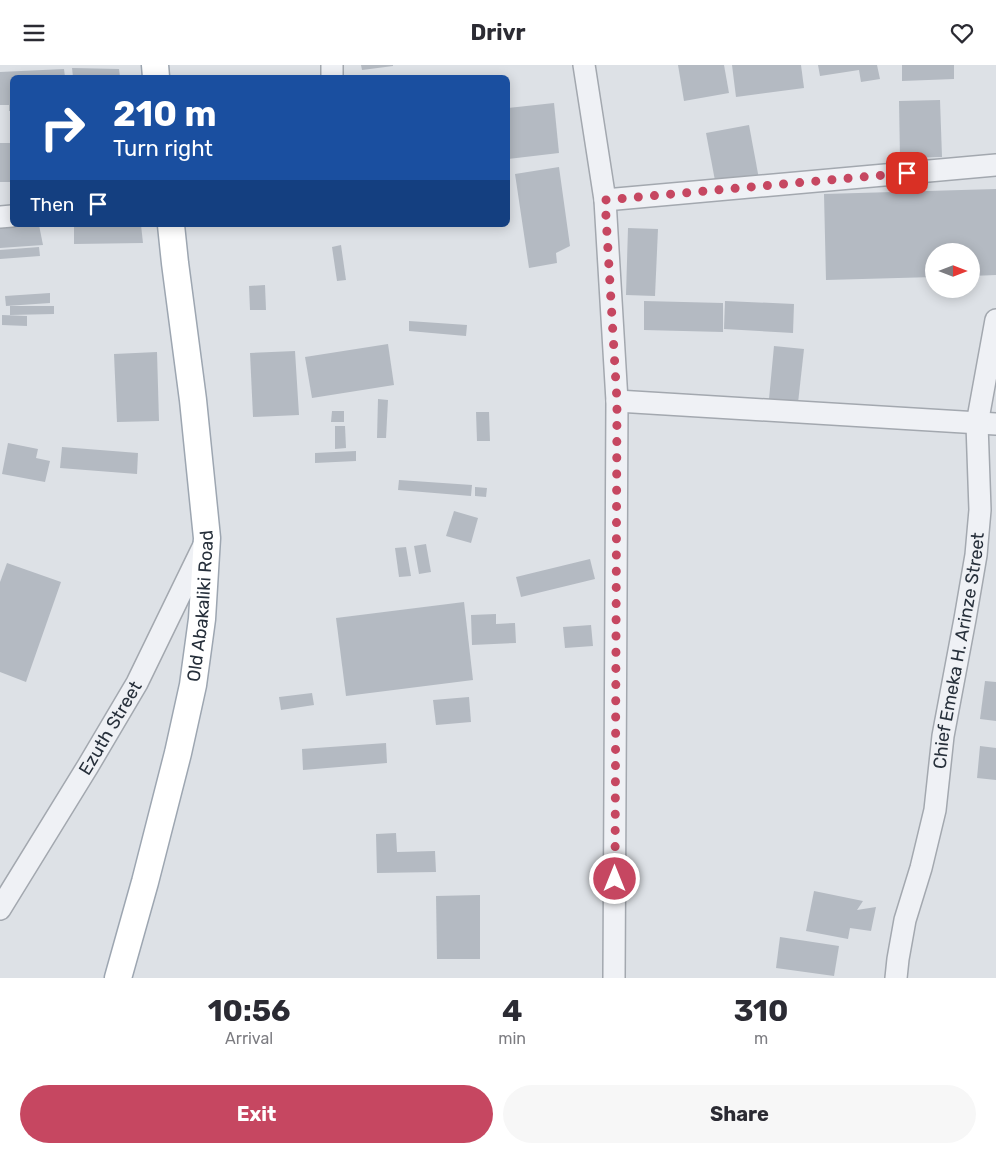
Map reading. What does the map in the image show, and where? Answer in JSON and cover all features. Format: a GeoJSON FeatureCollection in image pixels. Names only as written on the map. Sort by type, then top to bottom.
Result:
{"type":"FeatureCollection","features":[{"type":"Feature","properties":{"kind":"main road","name":"Old Abakaliki Road"},"geometry":{"type":"LineString","coordinates":[[118,978],[176,762],[193,685],[202,619],[207,538],[193,400],[171,227]]}},
{"type":"Feature","properties":{"kind":"street"},"geometry":{"type":"LineString","coordinates":[[584,65],[605,200],[617,401],[614,978]]}},
{"type":"Feature","properties":{"kind":"street"},"geometry":{"type":"LineString","coordinates":[[605,200],[996,165]]}},
{"type":"Feature","properties":{"kind":"street","name":"Chief Emeka H. Arinze Street"},"geometry":{"type":"LineString","coordinates":[[896,978],[905,920],[921,868],[935,810],[943,736],[976,555],[996,320]]}},
{"type":"Feature","properties":{"kind":"street"},"geometry":{"type":"LineString","coordinates":[[617,401],[987,424]]}},
{"type":"Feature","properties":{"kind":"street","name":"Ezuth Street"},"geometry":{"type":"LineString","coordinates":[[0,909],[88,767],[137,683],[207,538]]}},
{"type":"Feature","properties":{"kind":"building"},"geometry":{"type":"Polygon","coordinates":[[[361,65],[393,65],[393,66],[362,70],[361,65]]]}},
{"type":"Feature","properties":{"kind":"building"},"geometry":{"type":"Polygon","coordinates":[[[678,65],[724,65],[729,93],[684,101],[678,65]]]}},
{"type":"Feature","properties":{"kind":"building"},"geometry":{"type":"Polygon","coordinates":[[[732,65],[801,65],[804,88],[736,97],[732,65]]]}},
{"type":"Feature","properties":{"kind":"building"},"geometry":{"type":"Polygon","coordinates":[[[818,65],[877,65],[880,79],[861,82],[859,70],[820,76],[818,65]]]}},
{"type":"Feature","properties":{"kind":"building"},"geometry":{"type":"Polygon","coordinates":[[[902,65],[954,65],[954,79],[902,81],[902,65]]]}},
{"type":"Feature","properties":{"kind":"building"},"geometry":{"type":"Polygon","coordinates":[[[72,68],[119,69],[120,75],[73,75],[72,68]]]}},
{"type":"Feature","properties":{"kind":"building"},"geometry":{"type":"Polygon","coordinates":[[[64,69],[65,75],[10,75],[9,111],[9,105],[0,105],[0,72],[64,69]]]}},
{"type":"Feature","properties":{"kind":"building"},"geometry":{"type":"Polygon","coordinates":[[[940,100],[942,157],[900,158],[899,101],[940,100]]]}},
{"type":"Feature","properties":{"kind":"building"},"geometry":{"type":"Polygon","coordinates":[[[554,103],[559,153],[510,159],[510,108],[554,103]]]}},
{"type":"Feature","properties":{"kind":"building"},"geometry":{"type":"Polygon","coordinates":[[[749,125],[759,179],[716,186],[706,133],[749,125]]]}},
{"type":"Feature","properties":{"kind":"building"},"geometry":{"type":"Polygon","coordinates":[[[0,143],[10,143],[10,182],[0,182],[0,143]]]}},
{"type":"Feature","properties":{"kind":"building"},"geometry":{"type":"Polygon","coordinates":[[[559,167],[570,246],[556,253],[557,263],[529,268],[515,174],[559,167]]]}},
{"type":"Feature","properties":{"kind":"building"},"geometry":{"type":"Polygon","coordinates":[[[996,189],[996,275],[980,276],[980,243],[925,243],[925,277],[826,280],[824,194],[996,189]]]}},
{"type":"Feature","properties":{"kind":"building"},"geometry":{"type":"Polygon","coordinates":[[[0,224],[10,224],[10,227],[39,227],[43,245],[0,248],[0,224]]]}},
{"type":"Feature","properties":{"kind":"building"},"geometry":{"type":"Polygon","coordinates":[[[74,227],[141,227],[143,243],[74,244],[74,227]]]}},
{"type":"Feature","properties":{"kind":"building"},"geometry":{"type":"Polygon","coordinates":[[[628,228],[658,229],[655,296],[626,295],[628,228]]]}},
{"type":"Feature","properties":{"kind":"building"},"geometry":{"type":"Polygon","coordinates":[[[341,245],[346,280],[337,281],[332,247],[341,245]]]}},
{"type":"Feature","properties":{"kind":"building"},"geometry":{"type":"Polygon","coordinates":[[[39,247],[40,256],[0,259],[0,250],[39,247]]]}},
{"type":"Feature","properties":{"kind":"building"},"geometry":{"type":"Polygon","coordinates":[[[265,285],[266,310],[250,310],[249,286],[265,285]]]}},
{"type":"Feature","properties":{"kind":"building"},"geometry":{"type":"Polygon","coordinates":[[[50,293],[50,303],[6,306],[5,296],[50,293]]]}},
{"type":"Feature","properties":{"kind":"building"},"geometry":{"type":"Polygon","coordinates":[[[644,301],[723,303],[723,332],[644,330],[644,301]]]}},
{"type":"Feature","properties":{"kind":"building"},"geometry":{"type":"Polygon","coordinates":[[[725,301],[794,304],[793,333],[724,329],[725,301]]]}},
{"type":"Feature","properties":{"kind":"building"},"geometry":{"type":"Polygon","coordinates":[[[10,306],[54,306],[54,314],[10,315],[10,306]]]}},
{"type":"Feature","properties":{"kind":"building"},"geometry":{"type":"Polygon","coordinates":[[[2,315],[27,316],[27,326],[2,325],[2,315]]]}},
{"type":"Feature","properties":{"kind":"building"},"geometry":{"type":"Polygon","coordinates":[[[409,321],[467,325],[466,336],[409,331],[409,321]]]}},
{"type":"Feature","properties":{"kind":"building"},"geometry":{"type":"Polygon","coordinates":[[[388,344],[394,385],[312,398],[305,357],[388,344]]]}},
{"type":"Feature","properties":{"kind":"building"},"geometry":{"type":"Polygon","coordinates":[[[774,346],[804,349],[798,403],[769,399],[774,346]]]}},
{"type":"Feature","properties":{"kind":"building"},"geometry":{"type":"Polygon","coordinates":[[[295,351],[299,415],[253,417],[250,353],[295,351]]]}},
{"type":"Feature","properties":{"kind":"building"},"geometry":{"type":"Polygon","coordinates":[[[157,352],[159,421],[117,422],[114,354],[157,352]]]}},
{"type":"Feature","properties":{"kind":"building"},"geometry":{"type":"Polygon","coordinates":[[[378,399],[388,400],[386,438],[377,438],[378,399]]]}},
{"type":"Feature","properties":{"kind":"building"},"geometry":{"type":"Polygon","coordinates":[[[332,411],[344,411],[344,422],[331,422],[332,411]]]}},
{"type":"Feature","properties":{"kind":"building"},"geometry":{"type":"Polygon","coordinates":[[[476,412],[489,412],[490,441],[477,441],[476,412]]]}},
{"type":"Feature","properties":{"kind":"building"},"geometry":{"type":"Polygon","coordinates":[[[335,426],[345,426],[346,448],[335,449],[335,426]]]}},
{"type":"Feature","properties":{"kind":"building"},"geometry":{"type":"Polygon","coordinates":[[[8,443],[38,449],[36,458],[50,461],[45,482],[2,474],[8,443]]]}},
{"type":"Feature","properties":{"kind":"building"},"geometry":{"type":"Polygon","coordinates":[[[62,447],[138,453],[137,474],[60,468],[62,447]]]}},
{"type":"Feature","properties":{"kind":"building"},"geometry":{"type":"Polygon","coordinates":[[[356,451],[356,461],[315,463],[315,453],[356,451]]]}},
{"type":"Feature","properties":{"kind":"building"},"geometry":{"type":"Polygon","coordinates":[[[399,480],[472,485],[471,496],[398,490],[399,480]]]}},
{"type":"Feature","properties":{"kind":"building"},"geometry":{"type":"Polygon","coordinates":[[[475,487],[487,488],[486,497],[475,496],[475,487]]]}},
{"type":"Feature","properties":{"kind":"building"},"geometry":{"type":"Polygon","coordinates":[[[454,511],[478,518],[471,543],[446,536],[454,511]]]}},
{"type":"Feature","properties":{"kind":"building"},"geometry":{"type":"Polygon","coordinates":[[[426,544],[431,572],[419,574],[414,546],[426,544]]]}},
{"type":"Feature","properties":{"kind":"building"},"geometry":{"type":"Polygon","coordinates":[[[406,547],[411,576],[399,577],[395,548],[406,547]]]}},
{"type":"Feature","properties":{"kind":"building"},"geometry":{"type":"Polygon","coordinates":[[[590,559],[595,579],[521,597],[516,577],[590,559]]]}},
{"type":"Feature","properties":{"kind":"building"},"geometry":{"type":"Polygon","coordinates":[[[7,563],[61,582],[26,682],[0,672],[0,582],[7,563]]]}},
{"type":"Feature","properties":{"kind":"building"},"geometry":{"type":"Polygon","coordinates":[[[464,602],[473,680],[346,696],[336,618],[464,602]]]}},
{"type":"Feature","properties":{"kind":"building"},"geometry":{"type":"Polygon","coordinates":[[[496,614],[496,624],[515,623],[516,643],[472,645],[471,615],[496,614]]]}},
{"type":"Feature","properties":{"kind":"building"},"geometry":{"type":"Polygon","coordinates":[[[591,625],[593,646],[565,648],[563,627],[591,625]]]}},
{"type":"Feature","properties":{"kind":"building"},"geometry":{"type":"Polygon","coordinates":[[[985,681],[996,682],[996,721],[980,719],[985,681]]]}},
{"type":"Feature","properties":{"kind":"building"},"geometry":{"type":"Polygon","coordinates":[[[312,693],[314,705],[281,710],[279,697],[312,693]]]}},
{"type":"Feature","properties":{"kind":"building"},"geometry":{"type":"Polygon","coordinates":[[[469,697],[471,722],[436,725],[433,700],[469,697]]]}},
{"type":"Feature","properties":{"kind":"building"},"geometry":{"type":"Polygon","coordinates":[[[386,743],[387,763],[303,770],[302,749],[386,743]]]}},
{"type":"Feature","properties":{"kind":"building"},"geometry":{"type":"Polygon","coordinates":[[[980,746],[996,748],[996,780],[977,778],[980,746]]]}},
{"type":"Feature","properties":{"kind":"building"},"geometry":{"type":"Polygon","coordinates":[[[396,833],[397,852],[435,851],[436,872],[377,873],[376,834],[396,833]]]}},
{"type":"Feature","properties":{"kind":"building"},"geometry":{"type":"Polygon","coordinates":[[[814,891],[863,901],[857,910],[876,907],[871,931],[850,928],[848,939],[806,931],[814,891]]]}},
{"type":"Feature","properties":{"kind":"building"},"geometry":{"type":"Polygon","coordinates":[[[480,895],[480,959],[437,959],[436,896],[480,895]]]}},
{"type":"Feature","properties":{"kind":"building"},"geometry":{"type":"Polygon","coordinates":[[[780,937],[839,946],[834,976],[776,968],[780,937]]]}},
{"type":"Feature","properties":{"kind":"route"},"geometry":{"type":"LineString","coordinates":[[615,879],[617,401],[605,200],[907,173]]}}]}
